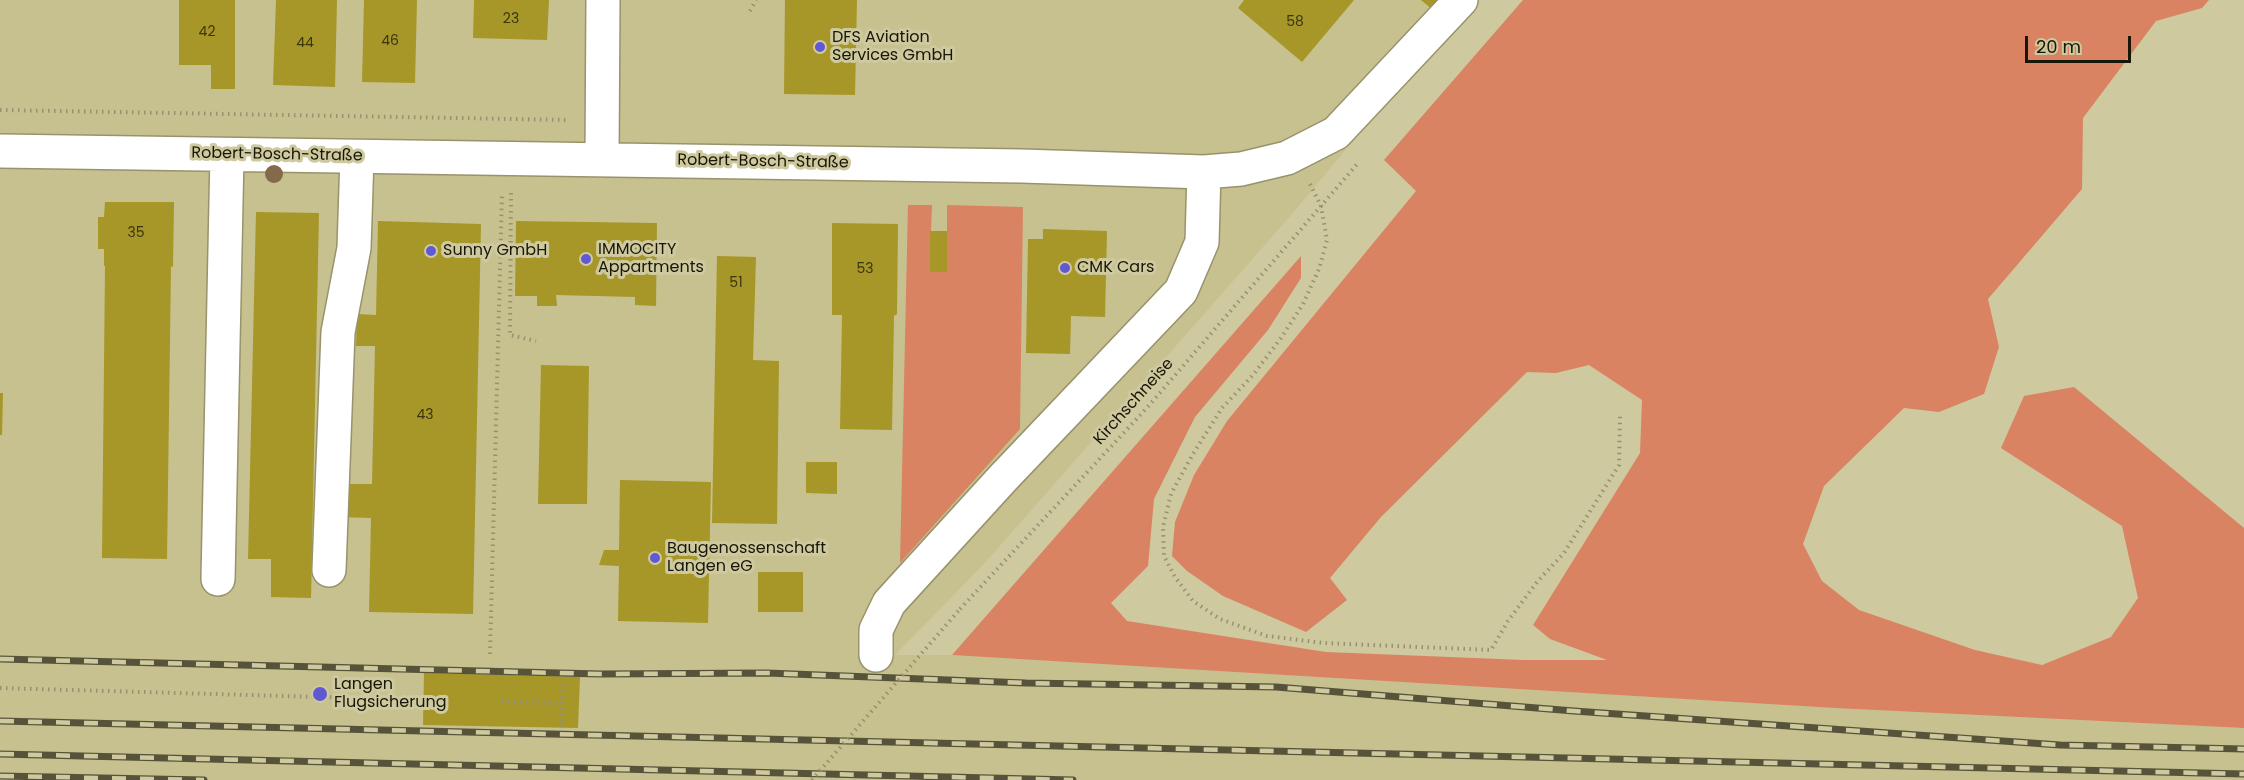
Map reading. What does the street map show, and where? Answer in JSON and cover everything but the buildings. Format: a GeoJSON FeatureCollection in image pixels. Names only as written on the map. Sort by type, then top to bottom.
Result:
{"type":"FeatureCollection","features":[{"type":"Feature","properties":{"kind":"street"},"geometry":{"type":"LineString","coordinates":[[602,159],[603,0]]}},
{"type":"Feature","properties":{"kind":"street","name":"Robert-Bosch-Straße"},"geometry":{"type":"LineString","coordinates":[[0,151],[1022,166],[1204,172],[1241,169],[1287,159],[1336,133],[1461,0]]}},
{"type":"Feature","properties":{"kind":"street"},"geometry":{"type":"LineString","coordinates":[[218,579],[227,154]]}},
{"type":"Feature","properties":{"kind":"street"},"geometry":{"type":"LineString","coordinates":[[329,570],[338,332],[354,248],[357,157]]}},
{"type":"Feature","properties":{"kind":"street"},"geometry":{"type":"LineString","coordinates":[[876,655],[876,630],[889,603],[1003,478],[1181,291],[1202,242],[1204,172]]}},
{"type":"Feature","properties":{"kind":"path"},"geometry":{"type":"LineString","coordinates":[[750,11],[756,0]]}},
{"type":"Feature","properties":{"kind":"path"},"geometry":{"type":"LineString","coordinates":[[0,110],[603,121]]}},
{"type":"Feature","properties":{"kind":"path"},"geometry":{"type":"LineString","coordinates":[[511,159],[510,335],[536,340]]}},
{"type":"Feature","properties":{"kind":"path","name":"Kirchschneise"},"geometry":{"type":"LineString","coordinates":[[812,780],[960,609],[1145,410],[1321,206],[1327,240],[1319,269],[1303,304],[1260,366],[1222,408],[1192,454],[1171,494],[1163,527],[1164,556],[1175,577],[1193,601],[1220,619],[1267,636],[1324,643],[1491,650],[1537,582],[1564,553],[1619,465],[1620,416]]}},
{"type":"Feature","properties":{"kind":"path"},"geometry":{"type":"LineString","coordinates":[[490,654],[501,226]]}},
{"type":"Feature","properties":{"kind":"path"},"geometry":{"type":"LineString","coordinates":[[561,727],[563,681]]}},
{"type":"Feature","properties":{"kind":"path"},"geometry":{"type":"LineString","coordinates":[[0,688],[427,700]]}},
{"type":"Feature","properties":{"kind":"path"},"geometry":{"type":"LineString","coordinates":[[502,702],[562,703]]}},
{"type":"Feature","properties":{"kind":"shaded area"},"geometry":{"type":"Polygon","coordinates":[[[0,0],[1470,0],[1292,214],[982,566],[895,655],[952,655],[1835,708],[2244,728],[2244,780],[0,780],[0,0]]]}},
{"type":"Feature","properties":{"kind":"shaded area"},"geometry":{"type":"Polygon","coordinates":[[[1523,0],[2209,0],[2202,8],[2156,21],[2083,118],[2082,189],[1988,299],[1999,347],[1984,394],[1939,412],[1904,408],[1824,486],[1803,544],[1822,581],[1859,610],[1975,650],[2042,665],[2111,637],[2138,598],[2122,526],[2001,448],[2024,396],[2074,387],[2244,528],[2244,728],[1835,708],[952,655],[1301,256],[1301,278],[1268,330],[1195,417],[1154,499],[1148,566],[1111,603],[1127,621],[1326,652],[1524,660],[1607,660],[1550,639],[1533,625],[1640,453],[1642,400],[1589,365],[1556,373],[1527,372],[1381,517],[1330,578],[1347,600],[1306,632],[1223,596],[1187,571],[1172,556],[1175,522],[1194,475],[1227,421],[1416,191],[1384,160],[1523,0]]]}},
{"type":"Feature","properties":{"kind":"shaded area"},"geometry":{"type":"Polygon","coordinates":[[[908,205],[932,205],[931,231],[947,231],[947,205],[1023,207],[1020,429],[900,563],[908,205]]]}},
{"type":"Feature","properties":{"kind":"railway"},"geometry":{"type":"LineString","coordinates":[[0,659],[600,674],[767,673],[1026,683],[1276,687],[1574,711],[2060,745],[2244,749]]}},
{"type":"Feature","properties":{"kind":"railway"},"geometry":{"type":"LineString","coordinates":[[0,721],[2244,774]]}},
{"type":"Feature","properties":{"kind":"railway"},"geometry":{"type":"LineString","coordinates":[[0,754],[1073,780]]}},
{"type":"Feature","properties":{"kind":"railway"},"geometry":{"type":"LineString","coordinates":[[0,776],[204,780]]}},
{"type":"Feature","properties":{"kind":"place","name":"DFS Aviation Services GmbH"},"geometry":{"type":"Point","coordinates":[820,47]}},
{"type":"Feature","properties":{"kind":"place","name":"Sunny GmbH"},"geometry":{"type":"Point","coordinates":[431,251]}},
{"type":"Feature","properties":{"kind":"place","name":"IMMOCITY Appartments"},"geometry":{"type":"Point","coordinates":[586,259]}},
{"type":"Feature","properties":{"kind":"place","name":"CMK Cars"},"geometry":{"type":"Point","coordinates":[1065,268]}},
{"type":"Feature","properties":{"kind":"place","name":"Baugenossenschaft Langen eG"},"geometry":{"type":"Point","coordinates":[655,558]}},
{"type":"Feature","properties":{"kind":"place","name":"Langen Flugsicherung"},"geometry":{"type":"Point","coordinates":[320,694]}}]}
